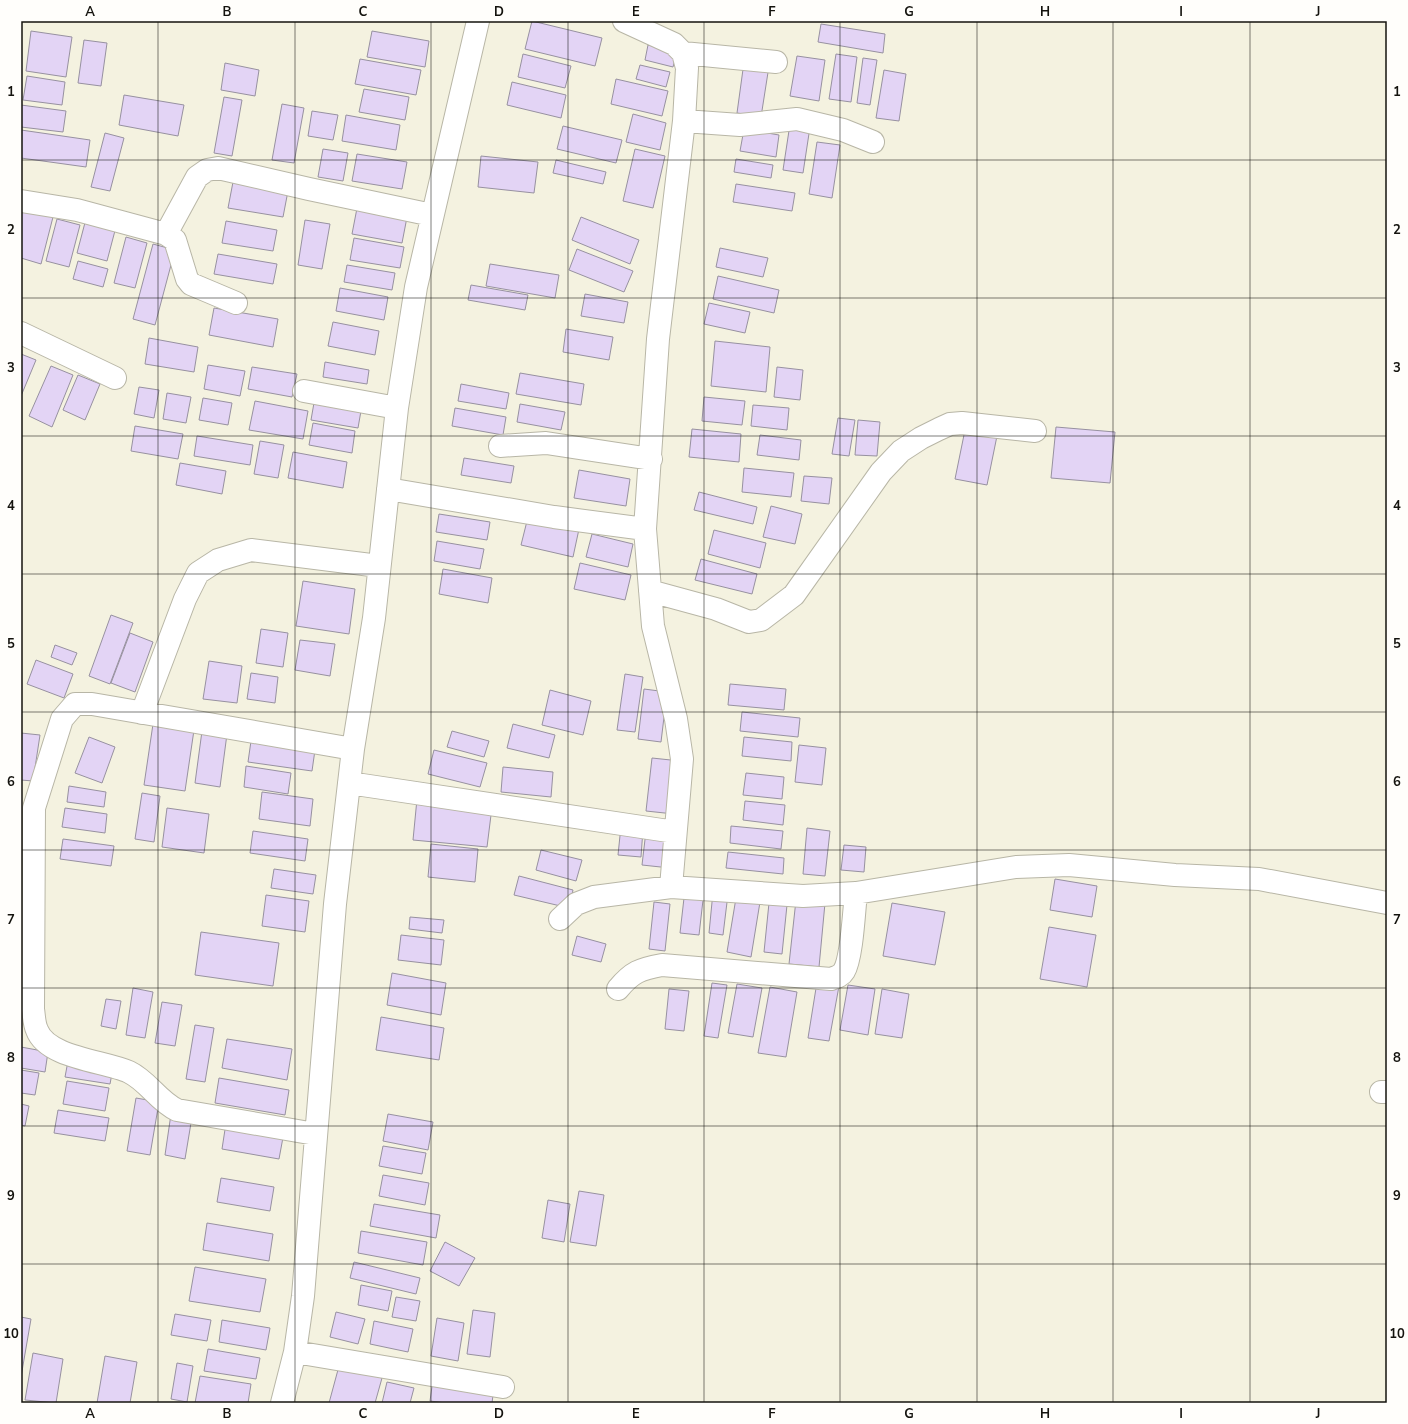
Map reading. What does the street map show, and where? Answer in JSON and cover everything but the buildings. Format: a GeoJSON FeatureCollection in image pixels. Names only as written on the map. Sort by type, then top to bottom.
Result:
{"type":"FeatureCollection","features":[{"type":"Feature","properties":{"kind":"street"},"geometry":{"type":"LineString","coordinates":[[282,1403],[295,1352],[303,1296],[315,1134],[335,904],[353,749],[375,609],[397,408],[416,287],[478,21]]}},
{"type":"Feature","properties":{"kind":"street"},"geometry":{"type":"LineString","coordinates":[[624,21],[674,44],[683,53],[687,68],[684,121],[658,339],[646,529],[654,626],[676,718],[682,759],[671,887]]}},
{"type":"Feature","properties":{"kind":"street"},"geometry":{"type":"LineString","coordinates":[[683,53],[776,62]]}},
{"type":"Feature","properties":{"kind":"street"},"geometry":{"type":"LineString","coordinates":[[684,121],[740,125],[797,119],[842,130],[874,142]]}},
{"type":"Feature","properties":{"kind":"street"},"geometry":{"type":"LineString","coordinates":[[166,234],[197,177],[207,170],[218,168],[432,215]]}},
{"type":"Feature","properties":{"kind":"street"},"geometry":{"type":"LineString","coordinates":[[21,201],[77,210],[166,234],[175,240],[187,279],[190,284],[236,303]]}},
{"type":"Feature","properties":{"kind":"street"},"geometry":{"type":"LineString","coordinates":[[21,333],[115,378]]}},
{"type":"Feature","properties":{"kind":"street"},"geometry":{"type":"LineString","coordinates":[[304,391],[397,408]]}},
{"type":"Feature","properties":{"kind":"street"},"geometry":{"type":"LineString","coordinates":[[650,591],[692,602],[749,622],[761,620],[794,595],[881,472],[901,451],[921,438],[950,424],[962,423],[1035,431]]}},
{"type":"Feature","properties":{"kind":"street"},"geometry":{"type":"LineString","coordinates":[[500,446],[546,443],[651,459]]}},
{"type":"Feature","properties":{"kind":"street"},"geometry":{"type":"LineString","coordinates":[[388,489],[554,517],[646,529]]}},
{"type":"Feature","properties":{"kind":"street"},"geometry":{"type":"LineString","coordinates":[[142,713],[185,599],[198,573],[218,560],[251,550],[379,566]]}},
{"type":"Feature","properties":{"kind":"street"},"geometry":{"type":"LineString","coordinates":[[315,1134],[177,1110],[166,1104],[146,1084],[130,1072],[57,1050],[45,1042],[37,1030],[33,1009],[28,808],[62,719],[75,704],[92,704],[353,749]]}},
{"type":"Feature","properties":{"kind":"street"},"geometry":{"type":"LineString","coordinates":[[349,783],[675,832]]}},
{"type":"Feature","properties":{"kind":"street"},"geometry":{"type":"LineString","coordinates":[[560,919],[576,904],[594,898],[671,887],[803,896],[856,893],[1016,868],[1069,865],[1175,875],[1259,879],[1387,903]]}},
{"type":"Feature","properties":{"kind":"street"},"geometry":{"type":"LineString","coordinates":[[618,989],[628,977],[641,969],[662,965],[831,979],[840,976],[845,970],[849,953],[856,893]]}},
{"type":"Feature","properties":{"kind":"street"},"geometry":{"type":"LineString","coordinates":[[295,1352],[503,1387]]}}]}
